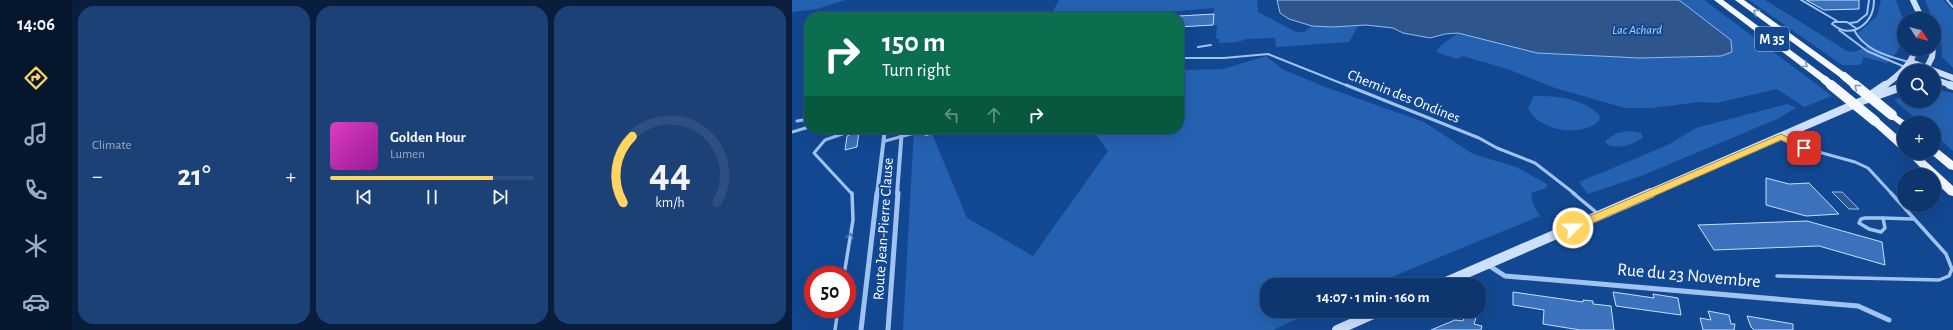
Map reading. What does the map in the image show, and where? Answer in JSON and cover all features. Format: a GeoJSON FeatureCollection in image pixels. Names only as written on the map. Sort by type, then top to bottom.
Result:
{"type":"FeatureCollection","features":[{"type":"Feature","properties":{"kind":"highway","name":"M 35"},"geometry":{"type":"LineString","coordinates":[[1718,0],[1825,80],[1897,141]]}},
{"type":"Feature","properties":{"kind":"highway","name":"M 35"},"geometry":{"type":"LineString","coordinates":[[1741,1],[1844,76],[1897,119]]}},
{"type":"Feature","properties":{"kind":"highway"},"geometry":{"type":"LineString","coordinates":[[1941,157],[1953,168]]}},
{"type":"Feature","properties":{"kind":"highway"},"geometry":{"type":"LineString","coordinates":[[1919,160],[1953,192]]}},
{"type":"Feature","properties":{"kind":"main road"},"geometry":{"type":"LineString","coordinates":[[1913,0],[1918,12]]}},
{"type":"Feature","properties":{"kind":"main road"},"geometry":{"type":"LineString","coordinates":[[1913,56],[1911,62],[1915,64]]}},
{"type":"Feature","properties":{"kind":"main road"},"geometry":{"type":"LineString","coordinates":[[1941,74],[1953,78]]}},
{"type":"Feature","properties":{"kind":"main road"},"geometry":{"type":"LineString","coordinates":[[1862,101],[1897,78]]}},
{"type":"Feature","properties":{"kind":"main road"},"geometry":{"type":"LineString","coordinates":[[1941,82],[1953,86]]}},
{"type":"Feature","properties":{"kind":"main road"},"geometry":{"type":"LineString","coordinates":[[1455,278],[1862,101],[1897,88]]}},
{"type":"Feature","properties":{"kind":"main road"},"geometry":{"type":"LineString","coordinates":[[1337,330],[1364,318]]}},
{"type":"Feature","properties":{"kind":"street","name":"Route Jean-Pierre Clause"},"geometry":{"type":"LineString","coordinates":[[861,330],[885,134]]}},
{"type":"Feature","properties":{"kind":"street","name":"Route Jean-Pierre Clause"},"geometry":{"type":"LineString","coordinates":[[888,330],[902,137]]}},
{"type":"Feature","properties":{"kind":"street","name":"Rue du 23 Novembre"},"geometry":{"type":"LineString","coordinates":[[1486,264],[1505,276],[1858,306],[1889,320]]}},
{"type":"Feature","properties":{"kind":"lane"},"geometry":{"type":"LineString","coordinates":[[1801,0],[1828,17],[1837,21],[1849,23],[1857,22],[1867,14],[1869,0]]}},
{"type":"Feature","properties":{"kind":"lane"},"geometry":{"type":"LineString","coordinates":[[1838,28],[1855,30],[1864,24],[1873,15],[1876,9],[1874,0]]}},
{"type":"Feature","properties":{"kind":"lane"},"geometry":{"type":"LineString","coordinates":[[1947,0],[1953,6]]}},
{"type":"Feature","properties":{"kind":"lane"},"geometry":{"type":"LineString","coordinates":[[1837,21],[1832,24],[1867,51],[1897,64]]}},
{"type":"Feature","properties":{"kind":"lane"},"geometry":{"type":"LineString","coordinates":[[1849,23],[1855,30],[1858,38],[1870,48],[1911,62]]}},
{"type":"Feature","properties":{"kind":"lane"},"geometry":{"type":"LineString","coordinates":[[1198,47],[1211,45]]}},
{"type":"Feature","properties":{"kind":"lane","name":"Chemin des Ondines"},"geometry":{"type":"LineString","coordinates":[[1184,58],[1200,56],[1229,57],[1249,54],[1268,54],[1479,138],[1497,148],[1536,163],[1600,216]]}},
{"type":"Feature","properties":{"kind":"lane"},"geometry":{"type":"LineString","coordinates":[[797,121],[804,120]]}},
{"type":"Feature","properties":{"kind":"lane"},"geometry":{"type":"LineString","coordinates":[[792,132],[804,129]]}},
{"type":"Feature","properties":{"kind":"lane"},"geometry":{"type":"LineString","coordinates":[[843,134],[826,140],[814,153],[852,192],[852,220],[845,266]]}},
{"type":"Feature","properties":{"kind":"lane"},"geometry":{"type":"LineString","coordinates":[[885,141],[912,134]]}},
{"type":"Feature","properties":{"kind":"lane"},"geometry":{"type":"LineString","coordinates":[[1777,276],[1940,280],[1949,276],[1952,269],[1950,260],[1864,166],[1855,162],[1800,147],[1781,136]]}},
{"type":"Feature","properties":{"kind":"lane"},"geometry":{"type":"LineString","coordinates":[[1883,218],[1885,228],[1881,232],[1869,229],[1859,222],[1861,219],[1866,218],[1883,218],[1913,219]]}},
{"type":"Feature","properties":{"kind":"lane"},"geometry":{"type":"LineString","coordinates":[[835,330],[837,318]]}},
{"type":"Feature","properties":{"kind":"shaded area"},"geometry":{"type":"Polygon","coordinates":[[[792,0],[845,0],[817,9],[792,12],[792,0]]]}},
{"type":"Feature","properties":{"kind":"shaded area"},"geometry":{"type":"Polygon","coordinates":[[[1059,0],[1257,0],[1258,12],[1296,32],[1304,32],[1312,26],[1358,26],[1349,42],[1276,47],[1275,38],[1247,39],[1237,42],[1219,43],[1219,39],[1216,39],[1217,26],[1213,25],[1214,8],[1166,12],[1053,12],[1059,0]]]}},
{"type":"Feature","properties":{"kind":"shaded area"},"geometry":{"type":"Polygon","coordinates":[[[1679,0],[1704,0],[1832,96],[1804,107],[1777,89],[1716,103],[1699,102],[1651,108],[1625,108],[1555,88],[1510,70],[1463,56],[1457,59],[1436,52],[1440,46],[1458,33],[1537,53],[1640,58],[1721,56],[1731,40],[1679,0]]]}},
{"type":"Feature","properties":{"kind":"shaded area"},"geometry":{"type":"Polygon","coordinates":[[[1749,0],[1765,0],[1847,51],[1854,52],[1870,46],[1860,38],[1858,33],[1877,16],[1881,0],[1896,0],[1900,12],[1897,12],[1897,52],[1887,63],[1863,57],[1862,63],[1858,65],[1842,65],[1749,0]]]}},
{"type":"Feature","properties":{"kind":"shaded area"},"geometry":{"type":"Polygon","coordinates":[[[1925,0],[1943,0],[1953,10],[1953,68],[1942,57],[1941,12],[1930,12],[1925,0]]]}},
{"type":"Feature","properties":{"kind":"shaded area"},"geometry":{"type":"Polygon","coordinates":[[[1266,56],[1282,69],[1325,87],[1424,122],[1473,154],[1516,167],[1547,184],[1547,188],[1531,193],[1533,204],[1540,216],[1389,278],[1260,278],[1260,318],[1299,318],[1273,330],[903,330],[914,134],[932,134],[967,218],[1033,256],[1108,151],[1096,134],[1184,134],[1185,70],[1223,69],[1266,56]]]}},
{"type":"Feature","properties":{"kind":"shaded area"},"geometry":{"type":"Polygon","coordinates":[[[1941,90],[1953,93],[1953,151],[1941,140],[1941,116],[1913,116],[1903,108],[1941,108],[1941,90]]]}},
{"type":"Feature","properties":{"kind":"shaded area"},"geometry":{"type":"Polygon","coordinates":[[[1534,96],[1570,99],[1586,105],[1600,116],[1599,121],[1593,125],[1577,130],[1561,130],[1553,128],[1536,119],[1528,109],[1534,96]]]}},
{"type":"Feature","properties":{"kind":"shaded area"},"geometry":{"type":"Polygon","coordinates":[[[1787,104],[1796,108],[1777,119],[1641,176],[1588,194],[1579,182],[1668,145],[1696,128],[1787,104]]]}},
{"type":"Feature","properties":{"kind":"shaded area"},"geometry":{"type":"Polygon","coordinates":[[[1630,131],[1641,133],[1643,138],[1630,144],[1618,147],[1608,145],[1605,141],[1617,133],[1630,131]]]}},
{"type":"Feature","properties":{"kind":"water","name":"Lac Achard"},"geometry":{"type":"Polygon","coordinates":[[[1277,0],[1679,0],[1731,40],[1732,52],[1721,56],[1640,58],[1537,53],[1458,33],[1445,34],[1430,38],[1403,33],[1393,28],[1366,25],[1333,27],[1312,26],[1289,19],[1280,13],[1277,0]]]}},
{"type":"Feature","properties":{"kind":"water"},"geometry":{"type":"Polygon","coordinates":[[[1832,192],[1842,192],[1859,209],[1849,209],[1832,192]]]}},
{"type":"Feature","properties":{"kind":"building"},"geometry":{"type":"Polygon","coordinates":[[[1806,0],[1859,0],[1859,9],[1824,10],[1806,0]]]}},
{"type":"Feature","properties":{"kind":"building"},"geometry":{"type":"Polygon","coordinates":[[[1214,14],[1213,25],[1184,27],[1184,16],[1214,14]]]}},
{"type":"Feature","properties":{"kind":"building"},"geometry":{"type":"Polygon","coordinates":[[[859,134],[857,147],[845,150],[847,136],[859,134]]]}},
{"type":"Feature","properties":{"kind":"building"},"geometry":{"type":"Polygon","coordinates":[[[1766,178],[1789,184],[1809,183],[1839,214],[1806,216],[1766,205],[1766,178]]]}},
{"type":"Feature","properties":{"kind":"building"},"geometry":{"type":"Polygon","coordinates":[[[1807,221],[1882,242],[1885,265],[1819,246],[1714,250],[1698,225],[1807,221]]]}},
{"type":"Feature","properties":{"kind":"building"},"geometry":{"type":"Polygon","coordinates":[[[1513,292],[1583,302],[1583,300],[1593,301],[1593,304],[1611,306],[1614,330],[1580,330],[1543,324],[1544,310],[1513,305],[1513,292]]]}},
{"type":"Feature","properties":{"kind":"building"},"geometry":{"type":"Polygon","coordinates":[[[1613,292],[1654,298],[1653,294],[1678,298],[1681,315],[1616,306],[1613,292]]]}},
{"type":"Feature","properties":{"kind":"building"},"geometry":{"type":"Polygon","coordinates":[[[1708,311],[1729,315],[1731,324],[1735,324],[1734,330],[1703,330],[1700,318],[1711,320],[1708,311]]]}},
{"type":"Feature","properties":{"kind":"building"},"geometry":{"type":"Polygon","coordinates":[[[1747,316],[1793,324],[1793,330],[1754,330],[1751,327],[1747,316]]]}},
{"type":"Feature","properties":{"kind":"building"},"geometry":{"type":"Polygon","coordinates":[[[1464,318],[1476,318],[1474,324],[1482,326],[1481,330],[1431,330],[1455,320],[1463,321],[1464,318]]]}},
{"type":"Feature","properties":{"kind":"route"},"geometry":{"type":"LineString","coordinates":[[1573,228],[1781,136],[1804,148]]}}]}
